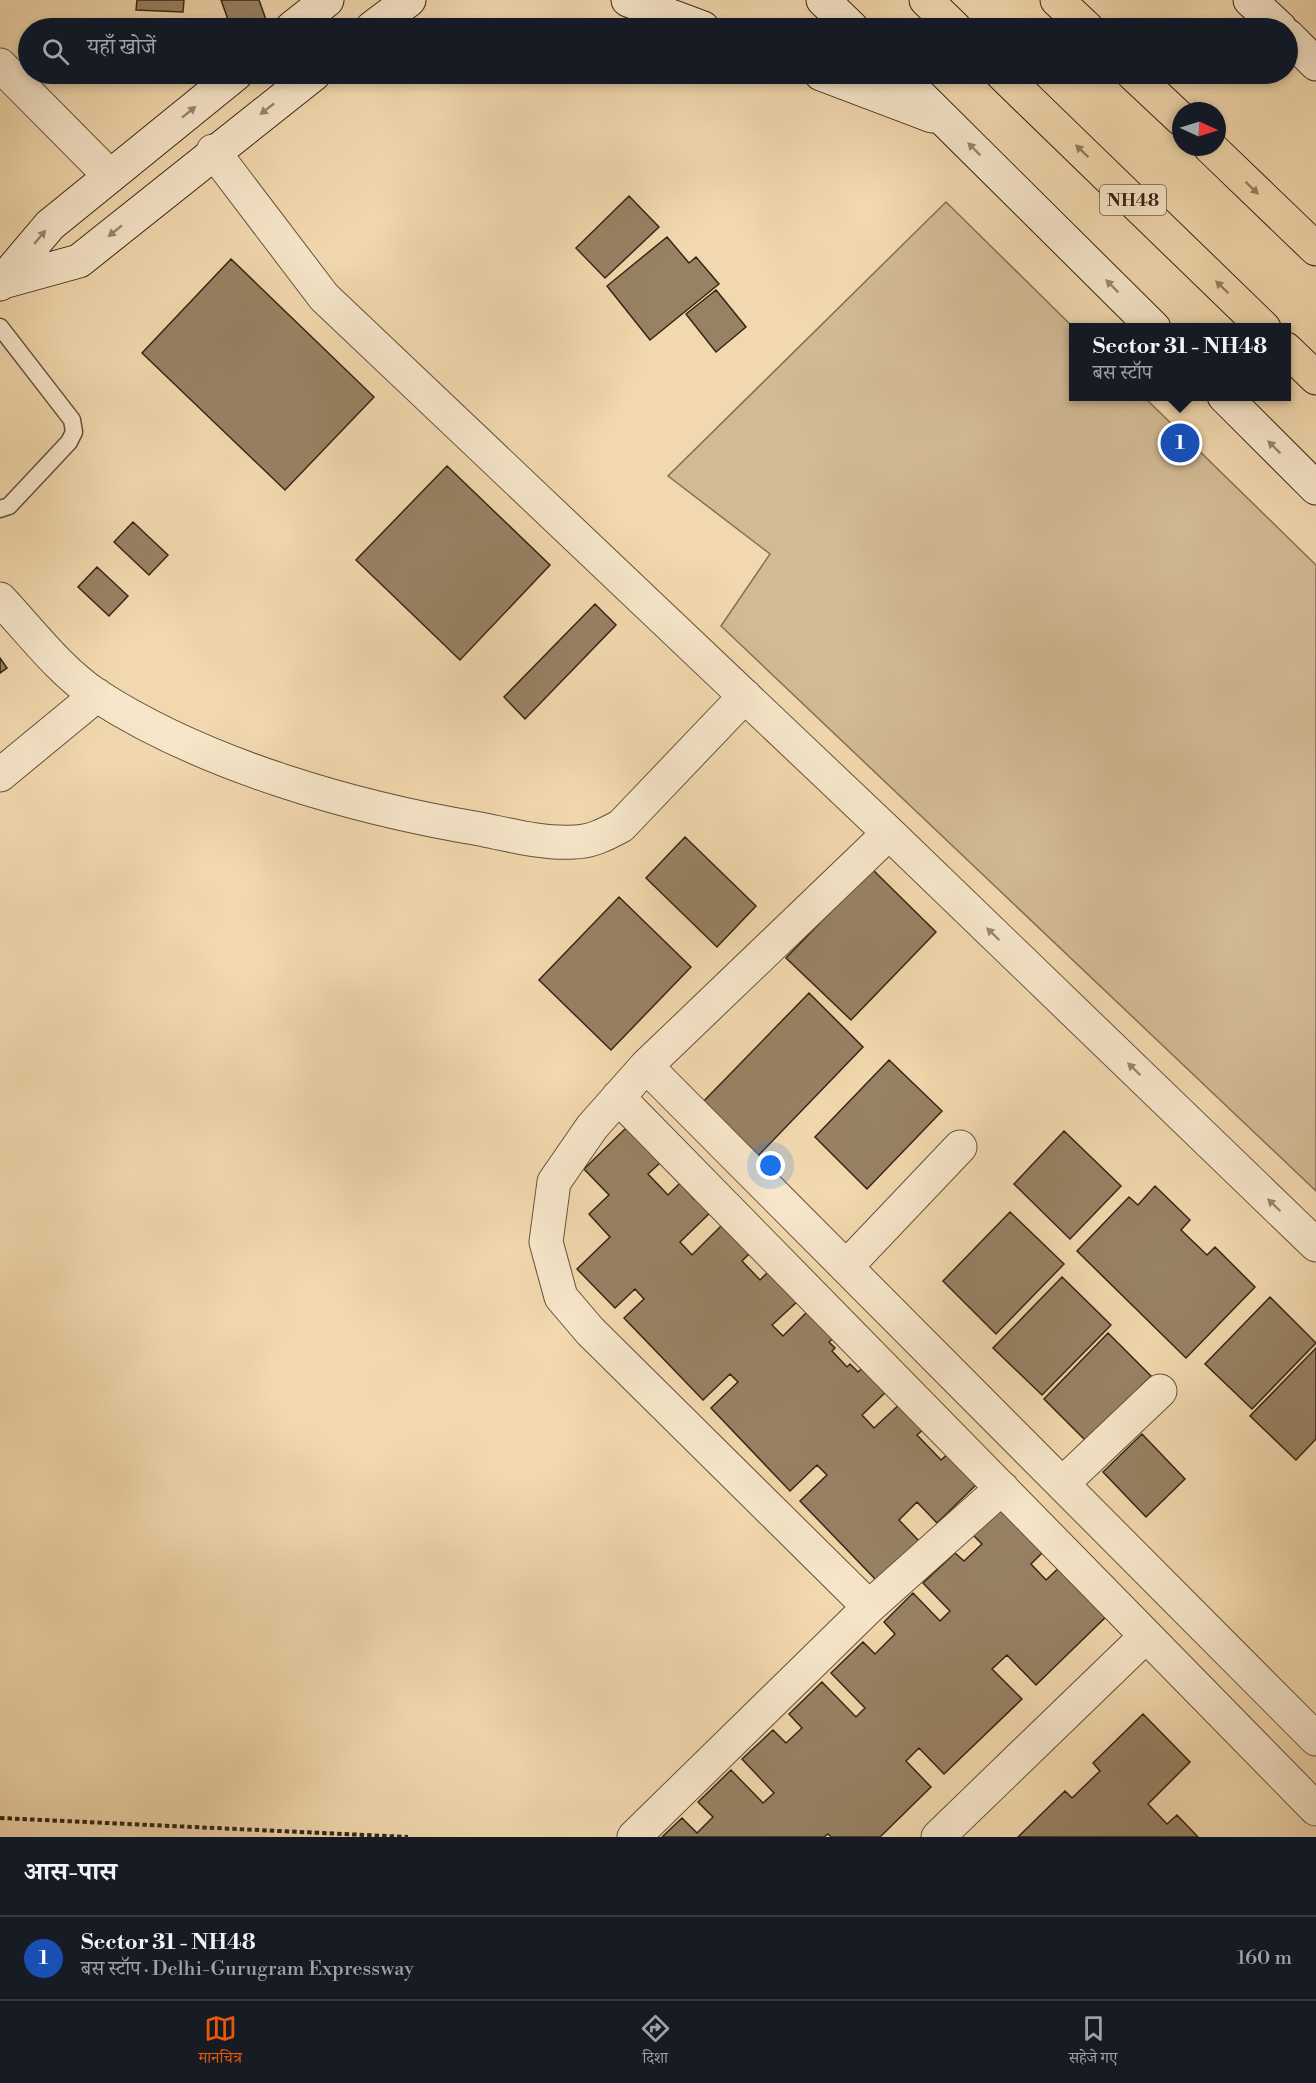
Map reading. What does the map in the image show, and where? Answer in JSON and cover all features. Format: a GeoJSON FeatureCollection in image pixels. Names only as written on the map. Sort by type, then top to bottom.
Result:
{"type":"FeatureCollection","features":[{"type":"Feature","properties":{"kind":"highway"},"geometry":{"type":"LineString","coordinates":[[926,0],[945,18]]}},
{"type":"Feature","properties":{"kind":"highway"},"geometry":{"type":"LineString","coordinates":[[1057,0],[1076,18]]}},
{"type":"Feature","properties":{"kind":"highway","name":"NH48"},"geometry":{"type":"LineString","coordinates":[[1012,84],[1260,323]]}},
{"type":"Feature","properties":{"kind":"highway"},"geometry":{"type":"LineString","coordinates":[[1144,84],[1172,111]]}},
{"type":"Feature","properties":{"kind":"highway"},"geometry":{"type":"LineString","coordinates":[[1219,156],[1316,249]]}},
{"type":"Feature","properties":{"kind":"highway"},"geometry":{"type":"LineString","coordinates":[[1291,353],[1316,378]]}},
{"type":"Feature","properties":{"kind":"street"},"geometry":{"type":"LineString","coordinates":[[304,18],[327,0]]}},
{"type":"Feature","properties":{"kind":"street"},"geometry":{"type":"LineString","coordinates":[[385,18],[408,0]]}},
{"type":"Feature","properties":{"kind":"street"},"geometry":{"type":"LineString","coordinates":[[628,0],[676,18]]}},
{"type":"Feature","properties":{"kind":"street"},"geometry":{"type":"LineString","coordinates":[[824,0],[842,18]]}},
{"type":"Feature","properties":{"kind":"street"},"geometry":{"type":"LineString","coordinates":[[1250,0],[1269,18]]}},
{"type":"Feature","properties":{"kind":"street"},"geometry":{"type":"LineString","coordinates":[[1298,47],[1316,64]]}},
{"type":"Feature","properties":{"kind":"street"},"geometry":{"type":"LineString","coordinates":[[0,65],[18,83]]}},
{"type":"Feature","properties":{"kind":"street"},"geometry":{"type":"LineString","coordinates":[[19,84],[110,176]]}},
{"type":"Feature","properties":{"kind":"street"},"geometry":{"type":"LineString","coordinates":[[1,283],[50,225],[224,84]]}},
{"type":"Feature","properties":{"kind":"street"},"geometry":{"type":"LineString","coordinates":[[1,283],[79,261],[213,151],[301,84]]}},
{"type":"Feature","properties":{"kind":"street"},"geometry":{"type":"LineString","coordinates":[[848,84],[945,121]]}},
{"type":"Feature","properties":{"kind":"street"},"geometry":{"type":"LineString","coordinates":[[908,84],[1150,323]]}},
{"type":"Feature","properties":{"kind":"street"},"geometry":{"type":"LineString","coordinates":[[213,151],[324,297],[890,833],[1316,1245]]}},
{"type":"Feature","properties":{"kind":"street"},"geometry":{"type":"LineString","coordinates":[[1229,401],[1316,488]]}},
{"type":"Feature","properties":{"kind":"street"},"geometry":{"type":"LineString","coordinates":[[0,599],[69,675],[97,695],[174,737],[291,784],[422,819],[536,839],[574,842],[597,838],[621,826],[745,696]]}},
{"type":"Feature","properties":{"kind":"street"},"geometry":{"type":"LineString","coordinates":[[0,775],[97,695]]}},
{"type":"Feature","properties":{"kind":"street"},"geometry":{"type":"LineString","coordinates":[[868,1607],[590,1331],[561,1298],[546,1242],[554,1182],[592,1127],[646,1066],[890,833]]}},
{"type":"Feature","properties":{"kind":"street"},"geometry":{"type":"LineString","coordinates":[[646,1066],[1316,1739]]}},
{"type":"Feature","properties":{"kind":"street"},"geometry":{"type":"LineString","coordinates":[[618,1097],[1316,1809]]}},
{"type":"Feature","properties":{"kind":"street"},"geometry":{"type":"LineString","coordinates":[[846,1267],[960,1147]]}},
{"type":"Feature","properties":{"kind":"street"},"geometry":{"type":"LineString","coordinates":[[1062,1484],[1160,1391]]}},
{"type":"Feature","properties":{"kind":"street"},"geometry":{"type":"LineString","coordinates":[[634,1837],[868,1607],[1002,1488]]}},
{"type":"Feature","properties":{"kind":"street"},"geometry":{"type":"LineString","coordinates":[[938,1837],[1146,1636]]}},
{"type":"Feature","properties":{"kind":"lane"},"geometry":{"type":"LineString","coordinates":[[0,327],[72,420],[74,432],[69,442],[9,506],[0,509]]}},
{"type":"Feature","properties":{"kind":"path"},"geometry":{"type":"LineString","coordinates":[[0,1818],[408,1837]]}},
{"type":"Feature","properties":{"kind":"shaded area"},"geometry":{"type":"Polygon","coordinates":[[[946,202],[1069,323],[1069,401],[1148,401],[1316,565],[1316,1191],[721,626],[770,554],[668,476],[946,202]]]}},
{"type":"Feature","properties":{"kind":"building"},"geometry":{"type":"Polygon","coordinates":[[[137,0],[184,0],[183,12],[136,10],[137,0]]]}},
{"type":"Feature","properties":{"kind":"building"},"geometry":{"type":"Polygon","coordinates":[[[221,0],[259,0],[265,18],[227,18],[221,0]]]}},
{"type":"Feature","properties":{"kind":"building"},"geometry":{"type":"Polygon","coordinates":[[[629,196],[659,227],[605,278],[576,248],[629,196]]]}},
{"type":"Feature","properties":{"kind":"building"},"geometry":{"type":"Polygon","coordinates":[[[667,237],[689,263],[696,257],[719,284],[650,340],[607,286],[667,237]]]}},
{"type":"Feature","properties":{"kind":"building"},"geometry":{"type":"Polygon","coordinates":[[[231,259],[374,397],[285,490],[142,353],[231,259]]]}},
{"type":"Feature","properties":{"kind":"building"},"geometry":{"type":"Polygon","coordinates":[[[716,290],[746,327],[716,352],[686,314],[716,290]]]}},
{"type":"Feature","properties":{"kind":"building"},"geometry":{"type":"Polygon","coordinates":[[[447,466],[550,565],[460,660],[356,560],[447,466]]]}},
{"type":"Feature","properties":{"kind":"building"},"geometry":{"type":"Polygon","coordinates":[[[133,522],[168,555],[149,575],[114,542],[133,522]]]}},
{"type":"Feature","properties":{"kind":"building"},"geometry":{"type":"Polygon","coordinates":[[[97,567],[128,596],[109,616],[78,587],[97,567]]]}},
{"type":"Feature","properties":{"kind":"building"},"geometry":{"type":"Polygon","coordinates":[[[595,604],[616,625],[525,719],[504,697],[595,604]]]}},
{"type":"Feature","properties":{"kind":"building"},"geometry":{"type":"Polygon","coordinates":[[[0,658],[7,668],[0,673],[0,658]]]}},
{"type":"Feature","properties":{"kind":"building"},"geometry":{"type":"Polygon","coordinates":[[[685,837],[756,906],[717,947],[646,878],[685,837]]]}},
{"type":"Feature","properties":{"kind":"building"},"geometry":{"type":"Polygon","coordinates":[[[872,869],[936,932],[851,1020],[786,958],[872,869]]]}},
{"type":"Feature","properties":{"kind":"building"},"geometry":{"type":"Polygon","coordinates":[[[619,897],[691,967],[611,1050],[539,980],[619,897]]]}},
{"type":"Feature","properties":{"kind":"building"},"geometry":{"type":"Polygon","coordinates":[[[809,993],[863,1047],[755,1159],[700,1105],[809,993]]]}},
{"type":"Feature","properties":{"kind":"building"},"geometry":{"type":"Polygon","coordinates":[[[889,1060],[942,1111],[867,1189],[815,1137],[889,1060]]]}},
{"type":"Feature","properties":{"kind":"building"},"geometry":{"type":"Polygon","coordinates":[[[626,1128],[660,1163],[648,1174],[668,1195],[680,1183],[694,1199],[700,1193],[715,1208],[680,1242],[692,1255],[725,1222],[752,1251],[742,1261],[760,1280],[770,1270],[799,1300],[772,1325],[783,1336],[811,1308],[837,1335],[829,1342],[835,1348],[832,1351],[847,1367],[850,1364],[858,1372],[866,1365],[889,1389],[862,1415],[874,1428],[902,1402],[926,1427],[917,1435],[941,1460],[950,1452],[979,1482],[937,1523],[917,1502],[899,1520],[919,1541],[877,1581],[800,1501],[827,1475],[817,1465],[790,1491],[711,1408],[738,1382],[730,1374],[703,1400],[624,1318],[644,1299],[635,1289],[615,1308],[577,1269],[610,1237],[589,1214],[609,1195],[584,1169],[626,1128]]]}},
{"type":"Feature","properties":{"kind":"building"},"geometry":{"type":"Polygon","coordinates":[[[1064,1131],[1121,1186],[1070,1239],[1014,1184],[1064,1131]]]}},
{"type":"Feature","properties":{"kind":"building"},"geometry":{"type":"Polygon","coordinates":[[[1155,1186],[1190,1220],[1181,1230],[1207,1255],[1215,1247],[1255,1287],[1186,1358],[1077,1251],[1129,1197],[1138,1205],[1155,1186]]]}},
{"type":"Feature","properties":{"kind":"building"},"geometry":{"type":"Polygon","coordinates":[[[1010,1212],[1064,1264],[996,1334],[943,1281],[1010,1212]]]}},
{"type":"Feature","properties":{"kind":"building"},"geometry":{"type":"Polygon","coordinates":[[[1062,1277],[1111,1325],[1042,1395],[993,1348],[1062,1277]]]}},
{"type":"Feature","properties":{"kind":"building"},"geometry":{"type":"Polygon","coordinates":[[[1270,1297],[1316,1343],[1252,1409],[1205,1364],[1270,1297]]]}},
{"type":"Feature","properties":{"kind":"building"},"geometry":{"type":"Polygon","coordinates":[[[1108,1333],[1151,1376],[1087,1442],[1044,1399],[1108,1333]]]}},
{"type":"Feature","properties":{"kind":"building"},"geometry":{"type":"Polygon","coordinates":[[[1316,1348],[1316,1439],[1296,1460],[1250,1416],[1316,1348]]]}},
{"type":"Feature","properties":{"kind":"building"},"geometry":{"type":"Polygon","coordinates":[[[1142,1434],[1185,1479],[1146,1517],[1103,1472],[1142,1434]]]}},
{"type":"Feature","properties":{"kind":"building"},"geometry":{"type":"Polygon","coordinates":[[[1008,1501],[1050,1545],[1031,1564],[1046,1580],[1066,1561],[1113,1610],[1036,1685],[1007,1655],[992,1669],[1022,1699],[944,1774],[919,1748],[906,1761],[931,1787],[880,1837],[831,1837],[828,1834],[824,1837],[662,1837],[682,1818],[697,1833],[713,1817],[698,1802],[731,1770],[763,1803],[774,1793],[742,1759],[773,1730],[786,1743],[802,1728],[789,1714],[822,1682],[856,1717],[865,1708],[831,1673],[863,1642],[875,1654],[895,1634],[884,1622],[913,1593],[940,1621],[950,1611],[923,1583],[955,1553],[964,1561],[982,1544],[973,1535],[1008,1501]]]}},
{"type":"Feature","properties":{"kind":"building"},"geometry":{"type":"Polygon","coordinates":[[[1143,1714],[1190,1762],[1148,1804],[1167,1824],[1177,1815],[1198,1837],[1018,1837],[1065,1791],[1072,1798],[1100,1771],[1093,1763],[1143,1714]]]}},
{"type":"Feature","properties":{"kind":"place","name":"Sector 31 - NH48"},"geometry":{"type":"Point","coordinates":[1180,443]}}]}
